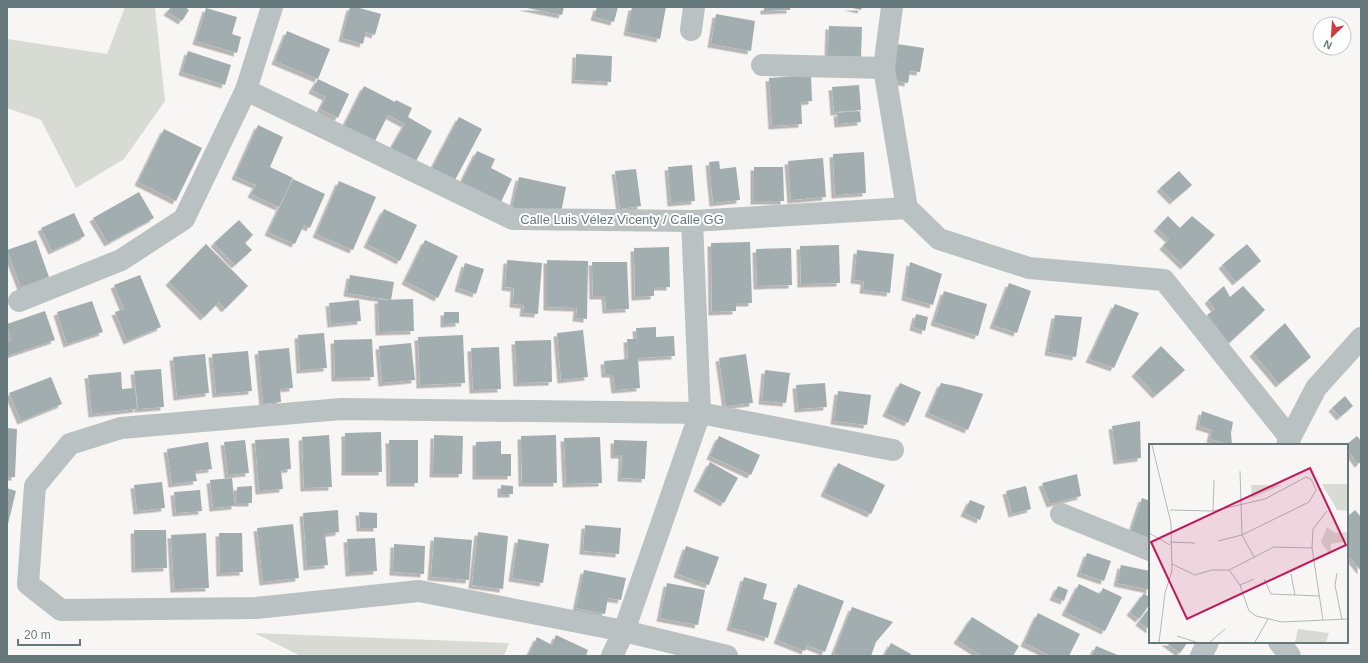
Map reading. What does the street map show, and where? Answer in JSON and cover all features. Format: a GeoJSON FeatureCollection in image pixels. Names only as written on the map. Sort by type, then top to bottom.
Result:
{"type":"FeatureCollection","features":[{"type":"Feature","properties":{"kind":"street"},"geometry":{"type":"LineString","coordinates":[[19,302],[120,260],[184,219],[246,90],[272,7]]}},
{"type":"Feature","properties":{"kind":"street"},"geometry":{"type":"LineString","coordinates":[[691,30],[694,7]]}},
{"type":"Feature","properties":{"kind":"street"},"geometry":{"type":"LineString","coordinates":[[892,7],[884,68],[907,208],[939,239],[1029,268],[1164,280],[1289,442],[1316,388],[1361,338]]}},
{"type":"Feature","properties":{"kind":"street"},"geometry":{"type":"LineString","coordinates":[[762,65],[884,68]]}},
{"type":"Feature","properties":{"kind":"street","name":"Calle Luis Vélez Vicenty / Calle GG"},"geometry":{"type":"LineString","coordinates":[[246,90],[513,219],[692,221],[907,208]]}},
{"type":"Feature","properties":{"kind":"street"},"geometry":{"type":"LineString","coordinates":[[612,656],[624,631],[700,413],[692,221]]}},
{"type":"Feature","properties":{"kind":"street"},"geometry":{"type":"LineString","coordinates":[[727,656],[624,631],[419,591],[256,608],[61,610],[28,584],[35,486],[70,444],[121,428],[341,409],[700,413],[893,450]]}},
{"type":"Feature","properties":{"kind":"street"},"geometry":{"type":"LineString","coordinates":[[1061,514],[1149,550]]}},
{"type":"Feature","properties":{"kind":"street"},"geometry":{"type":"LineString","coordinates":[[1201,656],[1208,643]]}},
{"type":"Feature","properties":{"kind":"street"},"geometry":{"type":"LineString","coordinates":[[1280,643],[1290,656]]}},
{"type":"Feature","properties":{"kind":"shaded area"},"geometry":{"type":"Polygon","coordinates":[[[125,7],[155,8],[165,101],[124,159],[76,188],[41,120],[7,108],[7,39],[107,54],[125,7]]]}},
{"type":"Feature","properties":{"kind":"shaded area"},"geometry":{"type":"Polygon","coordinates":[[[254,633],[509,643],[504,656],[301,656],[254,633]]]}},
{"type":"Feature","properties":{"kind":"building"},"geometry":{"type":"Polygon","coordinates":[[[171,7],[185,7],[189,10],[182,21],[167,12],[171,7]]]}},
{"type":"Feature","properties":{"kind":"building"},"geometry":{"type":"Polygon","coordinates":[[[350,7],[356,7],[381,14],[375,35],[366,32],[363,44],[342,38],[350,7]]]}},
{"type":"Feature","properties":{"kind":"building"},"geometry":{"type":"Polygon","coordinates":[[[522,7],[564,7],[562,15],[522,7]]]}},
{"type":"Feature","properties":{"kind":"building"},"geometry":{"type":"Polygon","coordinates":[[[597,7],[618,7],[614,22],[594,17],[597,7]]]}},
{"type":"Feature","properties":{"kind":"building"},"geometry":{"type":"Polygon","coordinates":[[[632,7],[666,7],[660,39],[627,32],[632,7]]]}},
{"type":"Feature","properties":{"kind":"building"},"geometry":{"type":"Polygon","coordinates":[[[764,7],[790,7],[790,10],[764,11],[764,7]]]}},
{"type":"Feature","properties":{"kind":"building"},"geometry":{"type":"Polygon","coordinates":[[[848,7],[862,7],[861,10],[848,7]]]}},
{"type":"Feature","properties":{"kind":"building"},"geometry":{"type":"Polygon","coordinates":[[[206,8],[237,17],[232,34],[241,37],[237,53],[196,41],[206,8]]]}},
{"type":"Feature","properties":{"kind":"building"},"geometry":{"type":"Polygon","coordinates":[[[716,14],[755,21],[751,51],[711,44],[716,14]]]}},
{"type":"Feature","properties":{"kind":"building"},"geometry":{"type":"Polygon","coordinates":[[[829,26],[862,27],[861,57],[828,56],[829,26]]]}},
{"type":"Feature","properties":{"kind":"building"},"geometry":{"type":"Polygon","coordinates":[[[287,31],[330,49],[318,79],[275,61],[287,31]]]}},
{"type":"Feature","properties":{"kind":"building"},"geometry":{"type":"Polygon","coordinates":[[[897,44],[924,48],[920,72],[910,71],[908,83],[891,80],[897,44]]]}},
{"type":"Feature","properties":{"kind":"building"},"geometry":{"type":"Polygon","coordinates":[[[188,51],[231,65],[225,85],[182,72],[188,51]]]}},
{"type":"Feature","properties":{"kind":"building"},"geometry":{"type":"Polygon","coordinates":[[[576,54],[612,56],[611,82],[575,80],[576,54]]]}},
{"type":"Feature","properties":{"kind":"building"},"geometry":{"type":"Polygon","coordinates":[[[811,75],[812,101],[801,102],[802,124],[772,126],[769,78],[811,75]]]}},
{"type":"Feature","properties":{"kind":"building"},"geometry":{"type":"Polygon","coordinates":[[[318,79],[349,94],[338,118],[320,109],[326,97],[312,90],[318,79]]]}},
{"type":"Feature","properties":{"kind":"building"},"geometry":{"type":"Polygon","coordinates":[[[859,85],[861,110],[834,112],[832,87],[859,85]]]}},
{"type":"Feature","properties":{"kind":"building"},"geometry":{"type":"Polygon","coordinates":[[[364,86],[395,102],[396,100],[412,108],[408,117],[432,131],[415,163],[390,150],[405,124],[388,115],[375,141],[344,126],[364,86]]]}},
{"type":"Feature","properties":{"kind":"building"},"geometry":{"type":"Polygon","coordinates":[[[860,111],[861,122],[838,124],[837,113],[860,111]]]}},
{"type":"Feature","properties":{"kind":"building"},"geometry":{"type":"Polygon","coordinates":[[[459,117],[482,129],[454,182],[431,170],[459,117]]]}},
{"type":"Feature","properties":{"kind":"building"},"geometry":{"type":"Polygon","coordinates":[[[258,125],[283,137],[270,167],[293,178],[279,207],[251,194],[256,185],[235,176],[258,125]]]}},
{"type":"Feature","properties":{"kind":"building"},"geometry":{"type":"Polygon","coordinates":[[[164,129],[202,148],[176,201],[138,182],[164,129]]]}},
{"type":"Feature","properties":{"kind":"building"},"geometry":{"type":"Polygon","coordinates":[[[477,151],[495,159],[491,168],[512,179],[500,204],[460,185],[477,151]]]}},
{"type":"Feature","properties":{"kind":"building"},"geometry":{"type":"Polygon","coordinates":[[[864,152],[866,193],[835,195],[833,154],[864,152]]]}},
{"type":"Feature","properties":{"kind":"building"},"geometry":{"type":"Polygon","coordinates":[[[823,158],[826,197],[791,200],[788,161],[823,158]]]}},
{"type":"Feature","properties":{"kind":"building"},"geometry":{"type":"Polygon","coordinates":[[[719,161],[720,169],[736,167],[740,200],[713,203],[709,162],[719,161]]]}},
{"type":"Feature","properties":{"kind":"building"},"geometry":{"type":"Polygon","coordinates":[[[692,165],[695,201],[671,203],[668,167],[692,165]]]}},
{"type":"Feature","properties":{"kind":"building"},"geometry":{"type":"Polygon","coordinates":[[[754,167],[783,167],[784,201],[754,201],[754,167]]]}},
{"type":"Feature","properties":{"kind":"building"},"geometry":{"type":"Polygon","coordinates":[[[636,169],[641,206],[620,209],[615,171],[636,169]]]}},
{"type":"Feature","properties":{"kind":"building"},"geometry":{"type":"Polygon","coordinates":[[[1179,171],[1192,185],[1173,201],[1160,188],[1179,171]]]}},
{"type":"Feature","properties":{"kind":"building"},"geometry":{"type":"Polygon","coordinates":[[[519,177],[566,187],[560,218],[512,208],[519,177]]]}},
{"type":"Feature","properties":{"kind":"building"},"geometry":{"type":"Polygon","coordinates":[[[293,179],[325,194],[310,228],[304,225],[295,244],[268,232],[293,179]]]}},
{"type":"Feature","properties":{"kind":"building"},"geometry":{"type":"Polygon","coordinates":[[[339,181],[376,197],[353,250],[316,234],[339,181]]]}},
{"type":"Feature","properties":{"kind":"building"},"geometry":{"type":"Polygon","coordinates":[[[139,192],[154,218],[108,243],[93,218],[139,192]]]}},
{"type":"Feature","properties":{"kind":"building"},"geometry":{"type":"Polygon","coordinates":[[[384,209],[417,225],[400,261],[367,244],[384,209]]]}},
{"type":"Feature","properties":{"kind":"building"},"geometry":{"type":"Polygon","coordinates":[[[74,213],[85,236],[52,251],[41,228],[74,213]]]}},
{"type":"Feature","properties":{"kind":"building"},"geometry":{"type":"Polygon","coordinates":[[[1168,216],[1180,228],[1192,216],[1215,235],[1184,266],[1163,246],[1169,239],[1157,228],[1168,216]]]}},
{"type":"Feature","properties":{"kind":"building"},"geometry":{"type":"Polygon","coordinates":[[[239,220],[253,235],[245,243],[252,250],[235,265],[214,243],[239,220]]]}},
{"type":"Feature","properties":{"kind":"building"},"geometry":{"type":"Polygon","coordinates":[[[36,240],[49,277],[21,287],[7,250],[36,240]]]}},
{"type":"Feature","properties":{"kind":"building"},"geometry":{"type":"Polygon","coordinates":[[[425,240],[458,256],[438,298],[405,281],[425,240]]]}},
{"type":"Feature","properties":{"kind":"building"},"geometry":{"type":"Polygon","coordinates":[[[750,242],[752,303],[736,303],[736,311],[712,312],[711,243],[750,242]]]}},
{"type":"Feature","properties":{"kind":"building"},"geometry":{"type":"Polygon","coordinates":[[[206,244],[248,286],[225,309],[219,302],[204,317],[169,282],[206,244]]]}},
{"type":"Feature","properties":{"kind":"building"},"geometry":{"type":"Polygon","coordinates":[[[1247,244],[1261,261],[1236,282],[1222,265],[1247,244]]]}},
{"type":"Feature","properties":{"kind":"building"},"geometry":{"type":"Polygon","coordinates":[[[839,245],[840,283],[801,284],[800,246],[839,245]]]}},
{"type":"Feature","properties":{"kind":"building"},"geometry":{"type":"Polygon","coordinates":[[[669,247],[670,287],[654,287],[654,296],[635,297],[634,248],[669,247]]]}},
{"type":"Feature","properties":{"kind":"building"},"geometry":{"type":"Polygon","coordinates":[[[791,248],[792,285],[757,286],[756,249],[791,248]]]}},
{"type":"Feature","properties":{"kind":"building"},"geometry":{"type":"Polygon","coordinates":[[[857,250],[894,254],[890,293],[863,290],[864,281],[854,280],[857,250]]]}},
{"type":"Feature","properties":{"kind":"building"},"geometry":{"type":"Polygon","coordinates":[[[507,260],[542,263],[538,314],[523,313],[524,305],[513,304],[514,288],[505,287],[507,260]]]}},
{"type":"Feature","properties":{"kind":"building"},"geometry":{"type":"Polygon","coordinates":[[[547,260],[588,261],[587,319],[576,318],[577,308],[547,307],[547,260]]]}},
{"type":"Feature","properties":{"kind":"building"},"geometry":{"type":"Polygon","coordinates":[[[592,262],[627,262],[629,309],[606,310],[605,296],[593,296],[592,262]]]}},
{"type":"Feature","properties":{"kind":"building"},"geometry":{"type":"Polygon","coordinates":[[[910,262],[942,274],[933,305],[905,297],[910,262]]]}},
{"type":"Feature","properties":{"kind":"building"},"geometry":{"type":"Polygon","coordinates":[[[465,263],[484,269],[476,294],[458,288],[465,263]]]}},
{"type":"Feature","properties":{"kind":"building"},"geometry":{"type":"Polygon","coordinates":[[[140,275],[161,327],[127,341],[115,312],[124,309],[114,285],[140,275]]]}},
{"type":"Feature","properties":{"kind":"building"},"geometry":{"type":"Polygon","coordinates":[[[350,275],[394,282],[391,300],[347,293],[350,275]]]}},
{"type":"Feature","properties":{"kind":"building"},"geometry":{"type":"Polygon","coordinates":[[[1009,283],[1031,291],[1017,333],[993,325],[1009,283]]]}},
{"type":"Feature","properties":{"kind":"building"},"geometry":{"type":"Polygon","coordinates":[[[1224,286],[1230,297],[1243,286],[1265,310],[1229,343],[1207,315],[1215,309],[1208,300],[1224,286]]]}},
{"type":"Feature","properties":{"kind":"building"},"geometry":{"type":"Polygon","coordinates":[[[944,291],[987,304],[978,336],[934,322],[944,291]]]}},
{"type":"Feature","properties":{"kind":"building"},"geometry":{"type":"Polygon","coordinates":[[[413,299],[414,331],[379,332],[378,300],[413,299]]]}},
{"type":"Feature","properties":{"kind":"building"},"geometry":{"type":"Polygon","coordinates":[[[359,300],[361,321],[331,324],[329,303],[359,300]]]}},
{"type":"Feature","properties":{"kind":"building"},"geometry":{"type":"Polygon","coordinates":[[[92,301],[103,332],[67,344],[57,312],[92,301]]]}},
{"type":"Feature","properties":{"kind":"building"},"geometry":{"type":"Polygon","coordinates":[[[1115,304],[1139,313],[1114,368],[1089,359],[1115,304]]]}},
{"type":"Feature","properties":{"kind":"building"},"geometry":{"type":"Polygon","coordinates":[[[45,311],[55,340],[7,356],[7,342],[11,341],[7,324],[45,311]]]}},
{"type":"Feature","properties":{"kind":"building"},"geometry":{"type":"Polygon","coordinates":[[[444,312],[459,312],[459,323],[444,324],[444,312]]]}},
{"type":"Feature","properties":{"kind":"building"},"geometry":{"type":"Polygon","coordinates":[[[916,314],[928,317],[925,331],[913,327],[916,314]]]}},
{"type":"Feature","properties":{"kind":"building"},"geometry":{"type":"Polygon","coordinates":[[[1055,315],[1082,317],[1076,357],[1048,352],[1055,315]]]}},
{"type":"Feature","properties":{"kind":"building"},"geometry":{"type":"Polygon","coordinates":[[[1285,323],[1311,357],[1279,384],[1253,353],[1285,323]]]}},
{"type":"Feature","properties":{"kind":"building"},"geometry":{"type":"Polygon","coordinates":[[[656,327],[656,337],[674,336],[675,356],[638,358],[640,388],[615,390],[613,374],[605,374],[604,361],[628,359],[627,339],[637,339],[636,328],[656,327]]]}},
{"type":"Feature","properties":{"kind":"building"},"geometry":{"type":"Polygon","coordinates":[[[583,330],[588,377],[561,380],[557,333],[583,330]]]}},
{"type":"Feature","properties":{"kind":"building"},"geometry":{"type":"Polygon","coordinates":[[[324,333],[327,368],[300,370],[298,335],[324,333]]]}},
{"type":"Feature","properties":{"kind":"building"},"geometry":{"type":"Polygon","coordinates":[[[463,335],[465,383],[420,385],[418,337],[463,335]]]}},
{"type":"Feature","properties":{"kind":"building"},"geometry":{"type":"Polygon","coordinates":[[[372,339],[374,377],[335,378],[334,340],[372,339]]]}},
{"type":"Feature","properties":{"kind":"building"},"geometry":{"type":"Polygon","coordinates":[[[551,340],[552,382],[517,383],[515,341],[551,340]]]}},
{"type":"Feature","properties":{"kind":"building"},"geometry":{"type":"Polygon","coordinates":[[[411,343],[415,380],[382,383],[379,346],[411,343]]]}},
{"type":"Feature","properties":{"kind":"building"},"geometry":{"type":"Polygon","coordinates":[[[1161,346],[1185,370],[1156,395],[1135,373],[1161,346]]]}},
{"type":"Feature","properties":{"kind":"building"},"geometry":{"type":"Polygon","coordinates":[[[499,347],[501,389],[473,390],[471,348],[499,347]]]}},
{"type":"Feature","properties":{"kind":"building"},"geometry":{"type":"Polygon","coordinates":[[[289,348],[293,388],[280,389],[281,402],[263,404],[258,351],[289,348]]]}},
{"type":"Feature","properties":{"kind":"building"},"geometry":{"type":"Polygon","coordinates":[[[248,351],[252,391],[216,394],[212,354],[248,351]]]}},
{"type":"Feature","properties":{"kind":"building"},"geometry":{"type":"Polygon","coordinates":[[[205,354],[209,393],[177,397],[173,357],[205,354]]]}},
{"type":"Feature","properties":{"kind":"building"},"geometry":{"type":"Polygon","coordinates":[[[746,354],[753,403],[726,406],[719,358],[746,354]]]}},
{"type":"Feature","properties":{"kind":"building"},"geometry":{"type":"Polygon","coordinates":[[[161,369],[164,407],[138,409],[134,371],[161,369]]]}},
{"type":"Feature","properties":{"kind":"building"},"geometry":{"type":"Polygon","coordinates":[[[765,370],[790,373],[786,403],[762,401],[765,370]]]}},
{"type":"Feature","properties":{"kind":"building"},"geometry":{"type":"Polygon","coordinates":[[[121,372],[122,389],[135,388],[137,409],[92,414],[88,375],[121,372]]]}},
{"type":"Feature","properties":{"kind":"building"},"geometry":{"type":"Polygon","coordinates":[[[51,377],[62,404],[21,421],[9,393],[51,377]]]}},
{"type":"Feature","properties":{"kind":"building"},"geometry":{"type":"Polygon","coordinates":[[[825,383],[827,407],[798,409],[796,385],[825,383]]]}},
{"type":"Feature","properties":{"kind":"building"},"geometry":{"type":"Polygon","coordinates":[[[900,383],[921,392],[908,423],[886,413],[900,383]]]}},
{"type":"Feature","properties":{"kind":"building"},"geometry":{"type":"Polygon","coordinates":[[[941,383],[983,394],[968,430],[928,413],[941,383]]]}},
{"type":"Feature","properties":{"kind":"building"},"geometry":{"type":"Polygon","coordinates":[[[838,391],[871,395],[867,425],[834,421],[838,391]]]}},
{"type":"Feature","properties":{"kind":"building"},"geometry":{"type":"Polygon","coordinates":[[[1345,396],[1353,406],[1340,417],[1332,408],[1345,396]]]}},
{"type":"Feature","properties":{"kind":"building"},"geometry":{"type":"Polygon","coordinates":[[[1202,411],[1233,422],[1231,433],[1232,444],[1210,439],[1212,430],[1199,426],[1202,411]]]}},
{"type":"Feature","properties":{"kind":"building"},"geometry":{"type":"Polygon","coordinates":[[[1140,421],[1141,458],[1117,461],[1112,426],[1140,421]]]}},
{"type":"Feature","properties":{"kind":"building"},"geometry":{"type":"Polygon","coordinates":[[[7,428],[17,429],[15,477],[7,477],[7,428]]]}},
{"type":"Feature","properties":{"kind":"building"},"geometry":{"type":"Polygon","coordinates":[[[381,432],[382,472],[345,472],[345,433],[381,432]]]}},
{"type":"Feature","properties":{"kind":"building"},"geometry":{"type":"Polygon","coordinates":[[[329,435],[332,487],[304,488],[302,437],[329,435]]]}},
{"type":"Feature","properties":{"kind":"building"},"geometry":{"type":"Polygon","coordinates":[[[434,435],[463,436],[462,474],[433,474],[434,435]]]}},
{"type":"Feature","properties":{"kind":"building"},"geometry":{"type":"Polygon","coordinates":[[[556,435],[557,483],[522,483],[521,436],[556,435]]]}},
{"type":"Feature","properties":{"kind":"building"},"geometry":{"type":"Polygon","coordinates":[[[719,436],[760,455],[751,475],[710,456],[719,436]]]}},
{"type":"Feature","properties":{"kind":"building"},"geometry":{"type":"Polygon","coordinates":[[[1357,436],[1361,441],[1361,462],[1358,464],[1348,450],[1347,444],[1357,436]]]}},
{"type":"Feature","properties":{"kind":"building"},"geometry":{"type":"Polygon","coordinates":[[[600,437],[602,483],[566,484],[564,438],[600,437]]]}},
{"type":"Feature","properties":{"kind":"building"},"geometry":{"type":"Polygon","coordinates":[[[289,438],[291,469],[281,470],[283,489],[259,491],[255,440],[289,438]]]}},
{"type":"Feature","properties":{"kind":"building"},"geometry":{"type":"Polygon","coordinates":[[[245,440],[249,473],[228,475],[224,442],[245,440]]]}},
{"type":"Feature","properties":{"kind":"building"},"geometry":{"type":"Polygon","coordinates":[[[389,440],[418,440],[418,483],[390,483],[389,440]]]}},
{"type":"Feature","properties":{"kind":"building"},"geometry":{"type":"Polygon","coordinates":[[[614,440],[647,441],[645,479],[621,478],[622,455],[614,455],[614,440]]]}},
{"type":"Feature","properties":{"kind":"building"},"geometry":{"type":"Polygon","coordinates":[[[501,441],[501,454],[511,454],[511,476],[476,476],[476,442],[501,441]]]}},
{"type":"Feature","properties":{"kind":"building"},"geometry":{"type":"Polygon","coordinates":[[[208,442],[212,469],[195,471],[197,481],[172,484],[167,449],[208,442]]]}},
{"type":"Feature","properties":{"kind":"building"},"geometry":{"type":"Polygon","coordinates":[[[710,462],[738,478],[724,503],[697,488],[710,462]]]}},
{"type":"Feature","properties":{"kind":"building"},"geometry":{"type":"Polygon","coordinates":[[[838,463],[885,485],[871,514],[824,493],[838,463]]]}},
{"type":"Feature","properties":{"kind":"building"},"geometry":{"type":"Polygon","coordinates":[[[1077,474],[1081,496],[1050,504],[1042,483],[1077,474]]]}},
{"type":"Feature","properties":{"kind":"building"},"geometry":{"type":"Polygon","coordinates":[[[232,478],[235,506],[213,508],[210,480],[232,478]]]}},
{"type":"Feature","properties":{"kind":"building"},"geometry":{"type":"Polygon","coordinates":[[[162,482],[165,508],[137,511],[134,485],[162,482]]]}},
{"type":"Feature","properties":{"kind":"building"},"geometry":{"type":"Polygon","coordinates":[[[501,485],[513,486],[513,494],[501,494],[501,485]]]}},
{"type":"Feature","properties":{"kind":"building"},"geometry":{"type":"Polygon","coordinates":[[[252,486],[252,503],[237,503],[237,487],[252,486]]]}},
{"type":"Feature","properties":{"kind":"building"},"geometry":{"type":"Polygon","coordinates":[[[1026,486],[1031,509],[1012,514],[1006,491],[1026,486]]]}},
{"type":"Feature","properties":{"kind":"building"},"geometry":{"type":"Polygon","coordinates":[[[7,488],[16,491],[8,524],[7,524],[7,488]]]}},
{"type":"Feature","properties":{"kind":"building"},"geometry":{"type":"Polygon","coordinates":[[[200,490],[202,511],[176,513],[174,492],[200,490]]]}},
{"type":"Feature","properties":{"kind":"building"},"geometry":{"type":"Polygon","coordinates":[[[1142,498],[1149,501],[1149,542],[1130,534],[1142,498]]]}},
{"type":"Feature","properties":{"kind":"building"},"geometry":{"type":"Polygon","coordinates":[[[970,500],[985,506],[980,520],[964,513],[970,500]]]}},
{"type":"Feature","properties":{"kind":"building"},"geometry":{"type":"Polygon","coordinates":[[[338,510],[339,532],[325,534],[328,565],[307,567],[303,513],[338,510]]]}},
{"type":"Feature","properties":{"kind":"building"},"geometry":{"type":"Polygon","coordinates":[[[1355,510],[1361,517],[1361,571],[1348,555],[1348,516],[1355,510]]]}},
{"type":"Feature","properties":{"kind":"building"},"geometry":{"type":"Polygon","coordinates":[[[359,512],[377,513],[377,528],[360,528],[359,512]]]}},
{"type":"Feature","properties":{"kind":"building"},"geometry":{"type":"Polygon","coordinates":[[[293,524],[299,578],[263,582],[257,528],[293,524]]]}},
{"type":"Feature","properties":{"kind":"building"},"geometry":{"type":"Polygon","coordinates":[[[585,525],[621,528],[619,554],[583,551],[585,525]]]}},
{"type":"Feature","properties":{"kind":"building"},"geometry":{"type":"Polygon","coordinates":[[[134,530],[166,530],[167,568],[135,569],[134,530]]]}},
{"type":"Feature","properties":{"kind":"building"},"geometry":{"type":"Polygon","coordinates":[[[478,532],[508,536],[503,589],[472,585],[478,532]]]}},
{"type":"Feature","properties":{"kind":"building"},"geometry":{"type":"Polygon","coordinates":[[[206,533],[209,588],[174,589],[171,535],[206,533]]]}},
{"type":"Feature","properties":{"kind":"building"},"geometry":{"type":"Polygon","coordinates":[[[219,533],[242,533],[243,572],[220,573],[219,533]]]}},
{"type":"Feature","properties":{"kind":"building"},"geometry":{"type":"Polygon","coordinates":[[[434,537],[472,540],[469,580],[431,577],[434,537]]]}},
{"type":"Feature","properties":{"kind":"building"},"geometry":{"type":"Polygon","coordinates":[[[375,538],[377,571],[349,573],[347,539],[375,538]]]}},
{"type":"Feature","properties":{"kind":"building"},"geometry":{"type":"Polygon","coordinates":[[[518,539],[549,544],[543,583],[512,578],[518,539]]]}},
{"type":"Feature","properties":{"kind":"building"},"geometry":{"type":"Polygon","coordinates":[[[394,544],[425,546],[424,574],[393,572],[394,544]]]}},
{"type":"Feature","properties":{"kind":"building"},"geometry":{"type":"Polygon","coordinates":[[[686,546],[719,557],[709,585],[677,574],[686,546]]]}},
{"type":"Feature","properties":{"kind":"building"},"geometry":{"type":"Polygon","coordinates":[[[1087,553],[1111,561],[1104,581],[1080,573],[1087,553]]]}},
{"type":"Feature","properties":{"kind":"building"},"geometry":{"type":"Polygon","coordinates":[[[1121,565],[1149,571],[1149,590],[1117,583],[1121,565]]]}},
{"type":"Feature","properties":{"kind":"building"},"geometry":{"type":"Polygon","coordinates":[[[584,570],[626,578],[621,600],[608,598],[605,614],[576,608],[584,570]]]}},
{"type":"Feature","properties":{"kind":"building"},"geometry":{"type":"Polygon","coordinates":[[[744,577],[767,584],[763,599],[777,603],[768,638],[730,627],[744,577]]]}},
{"type":"Feature","properties":{"kind":"building"},"geometry":{"type":"Polygon","coordinates":[[[667,583],[705,590],[698,625],[660,618],[667,583]]]}},
{"type":"Feature","properties":{"kind":"building"},"geometry":{"type":"Polygon","coordinates":[[[798,584],[844,601],[825,652],[807,645],[805,651],[777,640],[798,584]]]}},
{"type":"Feature","properties":{"kind":"building"},"geometry":{"type":"Polygon","coordinates":[[[1079,584],[1100,594],[1103,588],[1122,597],[1105,631],[1065,612],[1079,584]]]}},
{"type":"Feature","properties":{"kind":"building"},"geometry":{"type":"Polygon","coordinates":[[[1058,586],[1068,590],[1064,601],[1053,597],[1058,586]]]}},
{"type":"Feature","properties":{"kind":"building"},"geometry":{"type":"Polygon","coordinates":[[[1144,593],[1149,597],[1149,605],[1139,619],[1130,612],[1144,593]]]}},
{"type":"Feature","properties":{"kind":"building"},"geometry":{"type":"Polygon","coordinates":[[[852,607],[893,622],[876,642],[871,656],[843,656],[834,653],[852,607]]]}},
{"type":"Feature","properties":{"kind":"building"},"geometry":{"type":"Polygon","coordinates":[[[1149,608],[1149,629],[1139,622],[1149,608]]]}},
{"type":"Feature","properties":{"kind":"building"},"geometry":{"type":"Polygon","coordinates":[[[1038,613],[1080,634],[1069,656],[1051,656],[1024,643],[1038,613]]]}},
{"type":"Feature","properties":{"kind":"building"},"geometry":{"type":"Polygon","coordinates":[[[972,617],[1019,646],[1013,656],[982,656],[957,640],[972,617]]]}},
{"type":"Feature","properties":{"kind":"building"},"geometry":{"type":"Polygon","coordinates":[[[556,635],[588,650],[586,656],[528,656],[537,637],[552,645],[556,635]]]}},
{"type":"Feature","properties":{"kind":"building"},"geometry":{"type":"Polygon","coordinates":[[[891,643],[911,654],[910,656],[884,656],[891,643]]]}},
{"type":"Feature","properties":{"kind":"building"},"geometry":{"type":"Polygon","coordinates":[[[1166,643],[1187,643],[1180,653],[1166,643]]]}},
{"type":"Feature","properties":{"kind":"building"},"geometry":{"type":"Polygon","coordinates":[[[1096,646],[1120,656],[1092,656],[1096,646]]]}}]}
